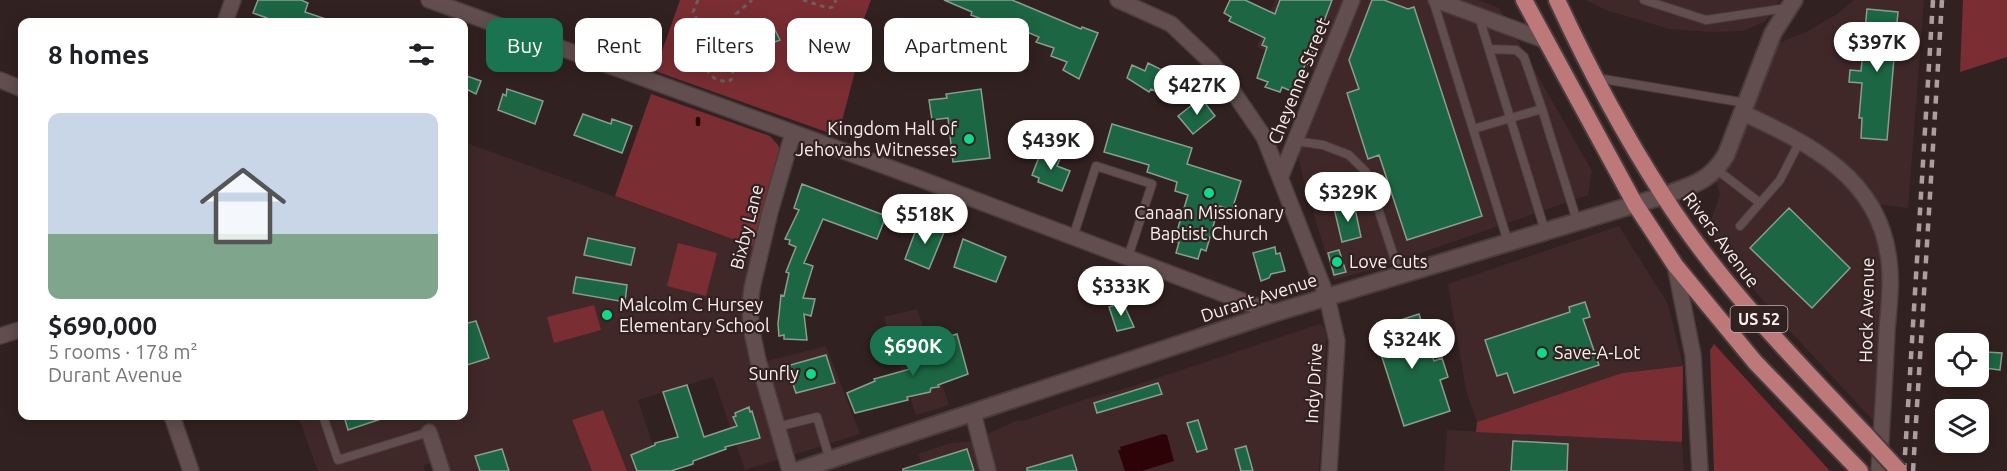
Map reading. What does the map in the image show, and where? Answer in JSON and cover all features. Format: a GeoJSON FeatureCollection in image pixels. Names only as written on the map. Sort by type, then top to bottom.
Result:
{"type":"FeatureCollection","features":[{"type":"Feature","properties":{"kind":"main road","name":"US 52"},"geometry":{"type":"LineString","coordinates":[[1524,0],[1635,204],[1675,265],[1755,362],[1860,471]]}},
{"type":"Feature","properties":{"kind":"main road","name":"Rivers Avenue"},"geometry":{"type":"LineString","coordinates":[[1557,0],[1594,78],[1663,195],[1728,282],[1781,346],[1899,471]]}},
{"type":"Feature","properties":{"kind":"street"},"geometry":{"type":"LineString","coordinates":[[226,18],[233,0]]}},
{"type":"Feature","properties":{"kind":"street"},"geometry":{"type":"LineString","coordinates":[[429,0],[1128,257],[1274,313]]}},
{"type":"Feature","properties":{"kind":"street","name":"Indy Drive"},"geometry":{"type":"LineString","coordinates":[[1118,0],[1171,24],[1211,62],[1264,137],[1327,297],[1338,341],[1329,471]]}},
{"type":"Feature","properties":{"kind":"street","name":"Cheyenne Street"},"geometry":{"type":"LineString","coordinates":[[1281,176],[1352,0]]}},
{"type":"Feature","properties":{"kind":"street"},"geometry":{"type":"LineString","coordinates":[[1434,0],[1547,40]]}},
{"type":"Feature","properties":{"kind":"street"},"geometry":{"type":"LineString","coordinates":[[1716,169],[1726,155],[1773,33],[1791,4]]}},
{"type":"Feature","properties":{"kind":"street"},"geometry":{"type":"LineString","coordinates":[[0,80],[18,87]]}},
{"type":"Feature","properties":{"kind":"street","name":"Hock Avenue"},"geometry":{"type":"LineString","coordinates":[[1744,108],[1826,156],[1870,203],[1885,235],[1890,263],[1890,284],[1879,471]]}},
{"type":"Feature","properties":{"kind":"street","name":"Bixby Lane"},"geometry":{"type":"LineString","coordinates":[[790,471],[754,342],[750,304],[770,212],[793,133]]}},
{"type":"Feature","properties":{"kind":"street","name":"Durant Avenue"},"geometry":{"type":"LineString","coordinates":[[796,471],[1274,313],[1663,195],[1704,179],[1716,169]]}},
{"type":"Feature","properties":{"kind":"street"},"geometry":{"type":"LineString","coordinates":[[1675,265],[1693,355],[1700,471]]}},
{"type":"Feature","properties":{"kind":"street"},"geometry":{"type":"LineString","coordinates":[[0,336],[18,330]]}},
{"type":"Feature","properties":{"kind":"street"},"geometry":{"type":"LineString","coordinates":[[974,413],[988,471]]}},
{"type":"Feature","properties":{"kind":"street"},"geometry":{"type":"LineString","coordinates":[[173,420],[191,471]]}},
{"type":"Feature","properties":{"kind":"street"},"geometry":{"type":"LineString","coordinates":[[429,432],[442,471]]}},
{"type":"Feature","properties":{"kind":"lane"},"geometry":{"type":"LineString","coordinates":[[1434,0],[1508,242]]}},
{"type":"Feature","properties":{"kind":"lane"},"geometry":{"type":"LineString","coordinates":[[1644,0],[1706,20],[1791,4]]}},
{"type":"Feature","properties":{"kind":"lane"},"geometry":{"type":"LineString","coordinates":[[1479,16],[1545,231]]}},
{"type":"Feature","properties":{"kind":"lane"},"geometry":{"type":"LineString","coordinates":[[1489,49],[1516,50],[1524,57],[1577,221]]}},
{"type":"Feature","properties":{"kind":"lane"},"geometry":{"type":"LineString","coordinates":[[1594,78],[1744,108]]}},
{"type":"Feature","properties":{"kind":"lane"},"geometry":{"type":"LineString","coordinates":[[1473,129],[1542,109]]}},
{"type":"Feature","properties":{"kind":"lane"},"geometry":{"type":"LineString","coordinates":[[1295,141],[1323,145],[1349,155],[1366,172],[1400,275]]}},
{"type":"Feature","properties":{"kind":"lane"},"geometry":{"type":"LineString","coordinates":[[1740,226],[1780,180],[1800,141]]}},
{"type":"Feature","properties":{"kind":"lane"},"geometry":{"type":"LineString","coordinates":[[1072,237],[1096,166],[1152,184],[1128,257]]}},
{"type":"Feature","properties":{"kind":"lane"},"geometry":{"type":"LineString","coordinates":[[1716,169],[1760,203]]}},
{"type":"Feature","properties":{"kind":"lane"},"geometry":{"type":"LineString","coordinates":[[777,427],[817,417],[831,460]]}},
{"type":"Feature","properties":{"kind":"lane"},"geometry":{"type":"LineString","coordinates":[[324,420],[338,460],[429,432]]}},
{"type":"Feature","properties":{"kind":"path"},"geometry":{"type":"LineString","coordinates":[[698,0],[693,12],[702,29],[692,47],[692,54],[714,78],[726,82],[731,80],[736,57],[734,46],[742,29],[736,14],[750,1]]}},
{"type":"Feature","properties":{"kind":"path"},"geometry":{"type":"LineString","coordinates":[[803,0],[828,8],[833,7],[836,0]]}},
{"type":"Feature","properties":{"kind":"shaded area"},"geometry":{"type":"Polygon","coordinates":[[[680,0],[871,0],[864,18],[787,18],[787,72],[855,72],[838,136],[658,72],[662,72],[662,51],[680,0]]]}},
{"type":"Feature","properties":{"kind":"shaded area"},"geometry":{"type":"Polygon","coordinates":[[[1275,0],[1478,0],[1499,8],[1592,171],[1588,195],[1389,264],[1334,280],[1304,182],[1295,141],[1322,74],[1257,47],[1275,0]]]}},
{"type":"Feature","properties":{"kind":"shaded area"},"geometry":{"type":"Polygon","coordinates":[[[1585,0],[1780,0],[1766,21],[1743,31],[1712,32],[1669,29],[1606,10],[1585,0]]]}},
{"type":"Feature","properties":{"kind":"shaded area"},"geometry":{"type":"Polygon","coordinates":[[[1854,0],[1924,0],[1908,208],[1871,203],[1885,235],[1881,429],[1777,317],[1738,270],[1715,239],[1711,220],[1720,195],[1714,172],[1767,48],[1808,31],[1837,14],[1854,0]]]}},
{"type":"Feature","properties":{"kind":"shaded area"},"geometry":{"type":"Polygon","coordinates":[[[1963,0],[2007,0],[2007,57],[1960,72],[1963,0]]]}},
{"type":"Feature","properties":{"kind":"shaded area"},"geometry":{"type":"Polygon","coordinates":[[[651,94],[770,136],[778,145],[782,155],[754,247],[615,196],[651,94]]]}},
{"type":"Feature","properties":{"kind":"shaded area","name":"Malcolm C Hursey Elementary School"},"geometry":{"type":"Polygon","coordinates":[[[468,143],[754,247],[752,288],[759,363],[826,346],[860,434],[745,470],[713,377],[638,400],[661,471],[627,471],[603,411],[572,421],[592,471],[448,471],[444,459],[424,465],[425,471],[318,471],[299,420],[468,420],[468,143]]]}},
{"type":"Feature","properties":{"kind":"shaded area"},"geometry":{"type":"Polygon","coordinates":[[[1619,226],[1668,304],[1683,366],[1622,373],[1477,422],[1466,390],[1448,284],[1619,226]]]}},
{"type":"Feature","properties":{"kind":"shaded area"},"geometry":{"type":"Polygon","coordinates":[[[678,243],[717,253],[706,296],[667,286],[678,243]]]}},
{"type":"Feature","properties":{"kind":"shaded area"},"geometry":{"type":"Polygon","coordinates":[[[594,305],[601,330],[554,343],[547,317],[594,305]]]}},
{"type":"Feature","properties":{"kind":"shaded area"},"geometry":{"type":"Polygon","coordinates":[[[917,309],[949,405],[916,415],[884,317],[917,309]]]}},
{"type":"Feature","properties":{"kind":"shaded area"},"geometry":{"type":"Polygon","coordinates":[[[1320,324],[1325,329],[1326,335],[1319,471],[924,471],[918,454],[951,443],[972,441],[1016,421],[1026,420],[1086,399],[1127,388],[1320,324]]]}},
{"type":"Feature","properties":{"kind":"shaded area"},"geometry":{"type":"Polygon","coordinates":[[[1714,344],[1830,471],[1714,471],[1710,350],[1714,344]]]}},
{"type":"Feature","properties":{"kind":"shaded area"},"geometry":{"type":"Polygon","coordinates":[[[1683,366],[1682,442],[1476,432],[1477,422],[1622,373],[1683,366]]]}},
{"type":"Feature","properties":{"kind":"shaded area"},"geometry":{"type":"Polygon","coordinates":[[[603,410],[627,471],[592,471],[572,420],[603,410]]]}},
{"type":"Feature","properties":{"kind":"shaded area"},"geometry":{"type":"Polygon","coordinates":[[[1447,430],[1682,442],[1684,471],[1444,471],[1447,430]]]}},
{"type":"Feature","properties":{"kind":"shaded area"},"geometry":{"type":"Polygon","coordinates":[[[1163,434],[1167,435],[1174,461],[1142,471],[1125,471],[1118,450],[1121,450],[1120,447],[1163,434]]]}},
{"type":"Feature","properties":{"kind":"building"},"geometry":{"type":"Polygon","coordinates":[[[258,0],[301,0],[308,3],[305,12],[323,18],[267,18],[253,13],[258,0]]]}},
{"type":"Feature","properties":{"kind":"building"},"geometry":{"type":"Polygon","coordinates":[[[944,0],[1012,0],[1081,29],[1082,27],[1098,33],[1079,79],[1063,70],[1067,62],[1051,56],[1054,48],[1036,42],[1039,37],[1029,33],[1029,18],[979,18],[971,15],[972,12],[944,0]]]}},
{"type":"Feature","properties":{"kind":"building"},"geometry":{"type":"Polygon","coordinates":[[[1230,0],[1245,0],[1275,14],[1280,0],[1332,0],[1308,64],[1306,63],[1293,92],[1282,87],[1280,92],[1265,87],[1268,82],[1257,78],[1267,47],[1262,45],[1265,38],[1229,21],[1231,17],[1224,13],[1230,0]]]}},
{"type":"Feature","properties":{"kind":"building"},"geometry":{"type":"Polygon","coordinates":[[[1372,0],[1384,0],[1408,9],[1414,7],[1482,216],[1407,240],[1379,155],[1368,159],[1347,93],[1359,89],[1349,60],[1372,0]]]}},
{"type":"Feature","properties":{"kind":"building"},"geometry":{"type":"Polygon","coordinates":[[[1867,9],[1898,12],[1887,140],[1861,138],[1862,118],[1859,118],[1862,83],[1849,82],[1850,70],[1861,71],[1867,9]]]}},
{"type":"Feature","properties":{"kind":"building"},"geometry":{"type":"Polygon","coordinates":[[[775,30],[780,40],[775,42],[775,30]]]}},
{"type":"Feature","properties":{"kind":"building"},"geometry":{"type":"Polygon","coordinates":[[[1148,63],[1162,70],[1159,77],[1170,83],[1164,95],[1151,89],[1149,92],[1127,78],[1132,65],[1145,71],[1148,63]]]}},
{"type":"Feature","properties":{"kind":"building"},"geometry":{"type":"Polygon","coordinates":[[[468,76],[481,81],[476,94],[468,90],[468,76]]]}},
{"type":"Feature","properties":{"kind":"building"},"geometry":{"type":"Polygon","coordinates":[[[507,89],[543,101],[535,124],[498,110],[503,94],[506,96],[507,89]]]}},
{"type":"Feature","properties":{"kind":"building","name":"Kingdom Hall of Jehovahs Witnesses"},"geometry":{"type":"Polygon","coordinates":[[[981,89],[990,158],[953,162],[948,118],[932,120],[929,100],[947,98],[946,94],[981,89]]]}},
{"type":"Feature","properties":{"kind":"building"},"geometry":{"type":"Polygon","coordinates":[[[1201,98],[1215,116],[1193,134],[1178,116],[1201,98]]]}},
{"type":"Feature","properties":{"kind":"building"},"geometry":{"type":"Polygon","coordinates":[[[583,114],[611,124],[612,119],[632,126],[622,153],[574,135],[583,114]]]}},
{"type":"Feature","properties":{"kind":"building","name":"Canaan Missionary Baptist Church"},"geometry":{"type":"Polygon","coordinates":[[[1112,124],[1192,148],[1187,164],[1241,181],[1232,210],[1219,206],[1206,251],[1201,249],[1198,259],[1176,253],[1179,242],[1174,241],[1188,195],[1175,191],[1177,182],[1147,172],[1149,165],[1104,152],[1112,124]]]}},
{"type":"Feature","properties":{"kind":"building"},"geometry":{"type":"Polygon","coordinates":[[[1052,148],[1063,152],[1057,166],[1070,171],[1062,191],[1038,182],[1039,178],[1032,175],[1039,157],[1047,160],[1052,148]]]}},
{"type":"Feature","properties":{"kind":"building"},"geometry":{"type":"Polygon","coordinates":[[[802,184],[886,216],[877,239],[823,219],[804,263],[813,266],[803,298],[815,299],[811,316],[804,314],[807,340],[784,339],[784,335],[779,336],[778,324],[781,295],[784,296],[789,273],[786,272],[796,247],[789,244],[790,240],[785,239],[799,210],[794,208],[802,184]]]}},
{"type":"Feature","properties":{"kind":"building"},"geometry":{"type":"Polygon","coordinates":[[[1327,186],[1332,202],[1315,208],[1309,192],[1327,186]]]}},
{"type":"Feature","properties":{"kind":"building"},"geometry":{"type":"Polygon","coordinates":[[[1354,204],[1361,237],[1342,242],[1334,208],[1354,204]]]}},
{"type":"Feature","properties":{"kind":"building"},"geometry":{"type":"Polygon","coordinates":[[[1789,208],[1850,268],[1812,308],[1750,248],[1789,208]]]}},
{"type":"Feature","properties":{"kind":"building"},"geometry":{"type":"Polygon","coordinates":[[[925,223],[945,230],[929,269],[905,259],[917,227],[922,229],[925,223]]]}},
{"type":"Feature","properties":{"kind":"building"},"geometry":{"type":"Polygon","coordinates":[[[588,238],[635,248],[631,265],[584,255],[588,238]]]}},
{"type":"Feature","properties":{"kind":"building"},"geometry":{"type":"Polygon","coordinates":[[[963,239],[1006,257],[996,282],[954,267],[963,239]]]}},
{"type":"Feature","properties":{"kind":"building"},"geometry":{"type":"Polygon","coordinates":[[[1275,247],[1276,254],[1280,253],[1285,271],[1271,274],[1269,278],[1261,281],[1253,253],[1275,247]]]}},
{"type":"Feature","properties":{"kind":"building","name":"Love Cuts"},"geometry":{"type":"Polygon","coordinates":[[[1339,250],[1346,272],[1334,275],[1328,253],[1339,250]]]}},
{"type":"Feature","properties":{"kind":"building"},"geometry":{"type":"Polygon","coordinates":[[[576,277],[627,285],[625,302],[573,293],[576,277]]]}},
{"type":"Feature","properties":{"kind":"building","name":"Save-A-Lot"},"geometry":{"type":"Polygon","coordinates":[[[1585,302],[1590,317],[1583,319],[1599,365],[1514,393],[1507,373],[1497,376],[1485,340],[1570,312],[1569,307],[1585,302]]]}},
{"type":"Feature","properties":{"kind":"building"},"geometry":{"type":"Polygon","coordinates":[[[1123,303],[1134,327],[1117,331],[1109,307],[1123,303]]]}},
{"type":"Feature","properties":{"kind":"building"},"geometry":{"type":"Polygon","coordinates":[[[1419,314],[1434,361],[1442,358],[1448,377],[1440,380],[1450,411],[1404,426],[1373,329],[1419,314]]]}},
{"type":"Feature","properties":{"kind":"building"},"geometry":{"type":"Polygon","coordinates":[[[476,321],[489,358],[468,365],[468,323],[476,321]]]}},
{"type":"Feature","properties":{"kind":"building"},"geometry":{"type":"Polygon","coordinates":[[[957,334],[968,374],[938,385],[939,387],[931,388],[930,392],[907,397],[908,400],[855,413],[847,393],[875,381],[874,379],[910,369],[906,355],[939,348],[937,340],[957,334]]]}},
{"type":"Feature","properties":{"kind":"building"},"geometry":{"type":"Polygon","coordinates":[[[1989,352],[2002,353],[2000,370],[1989,369],[1989,352]]]}},
{"type":"Feature","properties":{"kind":"building","name":"Sunfly"},"geometry":{"type":"Polygon","coordinates":[[[826,355],[835,383],[796,393],[787,366],[826,355]]]}},
{"type":"Feature","properties":{"kind":"building"},"geometry":{"type":"Polygon","coordinates":[[[1158,383],[1162,394],[1097,413],[1094,403],[1158,383]]]}},
{"type":"Feature","properties":{"kind":"building"},"geometry":{"type":"Polygon","coordinates":[[[687,385],[704,437],[737,426],[733,417],[736,416],[735,413],[749,407],[760,438],[725,447],[726,449],[693,461],[693,464],[671,471],[637,471],[631,455],[655,443],[678,437],[663,392],[687,385]]]}},
{"type":"Feature","properties":{"kind":"building"},"geometry":{"type":"Polygon","coordinates":[[[345,420],[378,420],[348,430],[345,420]]]}},
{"type":"Feature","properties":{"kind":"building"},"geometry":{"type":"Polygon","coordinates":[[[1198,420],[1207,449],[1197,452],[1187,423],[1198,420]]]}},
{"type":"Feature","properties":{"kind":"building"},"geometry":{"type":"Polygon","coordinates":[[[1513,441],[1568,444],[1567,471],[1511,471],[1513,441]]]}},
{"type":"Feature","properties":{"kind":"building"},"geometry":{"type":"Polygon","coordinates":[[[1246,446],[1253,471],[1241,471],[1235,449],[1246,446]]]}},
{"type":"Feature","properties":{"kind":"building"},"geometry":{"type":"Polygon","coordinates":[[[502,449],[509,471],[480,471],[475,456],[502,449]]]}},
{"type":"Feature","properties":{"kind":"building"},"geometry":{"type":"Polygon","coordinates":[[[967,449],[974,471],[903,471],[903,469],[967,449]]]}},
{"type":"Feature","properties":{"kind":"building"},"geometry":{"type":"Polygon","coordinates":[[[1072,455],[1077,471],[1027,471],[1027,468],[1072,455]]]}},
{"type":"Feature","properties":{"kind":"waterway"},"geometry":{"type":"LineString","coordinates":[[698,119],[698,124]]}},
{"type":"Feature","properties":{"kind":"railway"},"geometry":{"type":"LineString","coordinates":[[1904,471],[1933,0]]}},
{"type":"Feature","properties":{"kind":"railway"},"geometry":{"type":"LineString","coordinates":[[1913,471],[1942,0]]}},
{"type":"Feature","properties":{"kind":"place","name":"Kingdom Hall of Jehovahs Witnesses"},"geometry":{"type":"Point","coordinates":[969,139]}},
{"type":"Feature","properties":{"kind":"place","name":"Canaan Missionary Baptist Church"},"geometry":{"type":"Point","coordinates":[1209,193]}},
{"type":"Feature","properties":{"kind":"place","name":"Love Cuts"},"geometry":{"type":"Point","coordinates":[1337,262]}},
{"type":"Feature","properties":{"kind":"place","name":"Malcolm C Hursey Elementary School"},"geometry":{"type":"Point","coordinates":[607,315]}},
{"type":"Feature","properties":{"kind":"place","name":"Save-A-Lot"},"geometry":{"type":"Point","coordinates":[1542,353]}},
{"type":"Feature","properties":{"kind":"place","name":"Sunfly"},"geometry":{"type":"Point","coordinates":[811,374]}}]}
